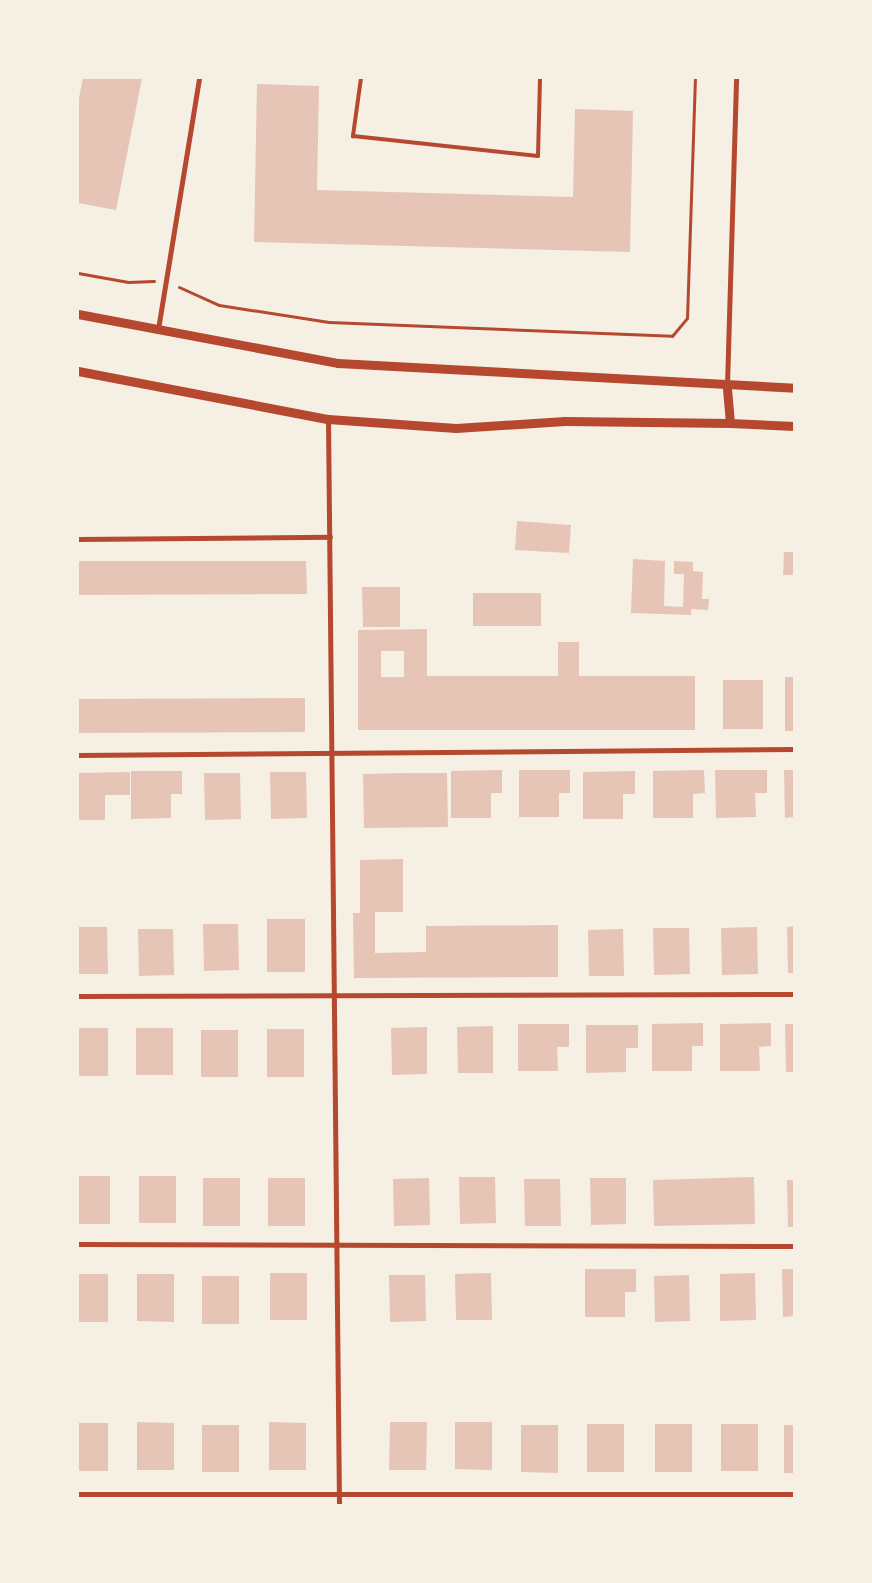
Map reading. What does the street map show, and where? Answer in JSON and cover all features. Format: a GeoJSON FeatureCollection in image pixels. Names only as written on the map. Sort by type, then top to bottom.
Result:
{"type":"FeatureCollection","features":[{"type":"Feature","properties":{"kind":"street"},"geometry":{"type":"LineString","coordinates":[[158,329],[199,78]]}},
{"type":"Feature","properties":{"kind":"street"},"geometry":{"type":"LineString","coordinates":[[730,423],[727,385],[736,78]]}},
{"type":"Feature","properties":{"kind":"street"},"geometry":{"type":"LineString","coordinates":[[78,314],[338,363],[794,388]]}},
{"type":"Feature","properties":{"kind":"street"},"geometry":{"type":"LineString","coordinates":[[78,371],[328,420],[456,428],[565,421],[730,423],[794,426]]}},
{"type":"Feature","properties":{"kind":"street"},"geometry":{"type":"LineString","coordinates":[[328,420],[339,1506]]}},
{"type":"Feature","properties":{"kind":"street"},"geometry":{"type":"LineString","coordinates":[[78,539],[330,537]]}},
{"type":"Feature","properties":{"kind":"street"},"geometry":{"type":"LineString","coordinates":[[78,755],[331,750],[794,749]]}},
{"type":"Feature","properties":{"kind":"street"},"geometry":{"type":"LineString","coordinates":[[78,996],[333,993],[794,994]]}},
{"type":"Feature","properties":{"kind":"street"},"geometry":{"type":"LineString","coordinates":[[78,1244],[794,1246]]}},
{"type":"Feature","properties":{"kind":"street"},"geometry":{"type":"LineString","coordinates":[[78,1494],[794,1494]]}},
{"type":"Feature","properties":{"kind":"lane"},"geometry":{"type":"LineString","coordinates":[[361,78],[353,136],[538,156],[540,78]]}},
{"type":"Feature","properties":{"kind":"path"},"geometry":{"type":"LineString","coordinates":[[78,274],[128,282],[166,281],[219,305],[329,322],[672,336],[687,318],[695,78]]}},
{"type":"Feature","properties":{"kind":"building"},"geometry":{"type":"Polygon","coordinates":[[[83,78],[142,78],[116,210],[78,203],[78,103],[83,78]]]}},
{"type":"Feature","properties":{"kind":"building"},"geometry":{"type":"Polygon","coordinates":[[[257,84],[319,86],[317,190],[573,197],[575,109],[633,111],[630,252],[254,242],[257,84]]]}},
{"type":"Feature","properties":{"kind":"building"},"geometry":{"type":"Polygon","coordinates":[[[517,521],[571,525],[569,553],[515,550],[517,521]]]}},
{"type":"Feature","properties":{"kind":"building"},"geometry":{"type":"Polygon","coordinates":[[[784,552],[794,552],[794,575],[783,575],[784,552]]]}},
{"type":"Feature","properties":{"kind":"building"},"geometry":{"type":"Polygon","coordinates":[[[633,559],[665,561],[664,606],[683,607],[684,574],[674,574],[674,561],[693,562],[693,571],[703,572],[702,599],[709,599],[708,610],[691,609],[691,615],[631,613],[633,559]]]}},
{"type":"Feature","properties":{"kind":"building"},"geometry":{"type":"Polygon","coordinates":[[[78,561],[306,561],[307,594],[78,595],[78,561]]]}},
{"type":"Feature","properties":{"kind":"building"},"geometry":{"type":"Polygon","coordinates":[[[362,587],[400,587],[400,627],[363,627],[362,587]]]}},
{"type":"Feature","properties":{"kind":"building"},"geometry":{"type":"Polygon","coordinates":[[[473,593],[541,593],[541,626],[473,626],[473,593]]]}},
{"type":"Feature","properties":{"kind":"building"},"geometry":{"type":"Polygon","coordinates":[[[427,629],[427,676],[558,676],[558,642],[579,642],[579,676],[695,676],[695,730],[358,730],[358,630],[427,629]],[[381,651],[381,677],[404,677],[404,651],[381,651]]]}},
{"type":"Feature","properties":{"kind":"building"},"geometry":{"type":"Polygon","coordinates":[[[785,677],[794,677],[794,731],[785,731],[785,677]]]}},
{"type":"Feature","properties":{"kind":"building"},"geometry":{"type":"Polygon","coordinates":[[[723,680],[763,680],[763,729],[723,729],[723,680]]]}},
{"type":"Feature","properties":{"kind":"building"},"geometry":{"type":"Polygon","coordinates":[[[305,698],[305,732],[78,733],[78,699],[305,698]]]}},
{"type":"Feature","properties":{"kind":"building"},"geometry":{"type":"Polygon","coordinates":[[[502,770],[502,793],[491,793],[491,818],[451,818],[451,771],[502,770]]]}},
{"type":"Feature","properties":{"kind":"building"},"geometry":{"type":"Polygon","coordinates":[[[519,770],[570,770],[570,793],[559,793],[559,817],[519,817],[519,770]]]}},
{"type":"Feature","properties":{"kind":"building"},"geometry":{"type":"Polygon","coordinates":[[[704,770],[705,793],[693,794],[693,818],[653,818],[653,771],[704,770]]]}},
{"type":"Feature","properties":{"kind":"building"},"geometry":{"type":"Polygon","coordinates":[[[715,770],[767,770],[767,793],[755,793],[756,817],[716,818],[715,770]]]}},
{"type":"Feature","properties":{"kind":"building"},"geometry":{"type":"Polygon","coordinates":[[[784,770],[794,770],[794,817],[785,818],[784,770]]]}},
{"type":"Feature","properties":{"kind":"building"},"geometry":{"type":"Polygon","coordinates":[[[131,771],[182,771],[182,794],[171,794],[171,818],[131,819],[131,771]]]}},
{"type":"Feature","properties":{"kind":"building"},"geometry":{"type":"Polygon","coordinates":[[[635,771],[635,794],[623,794],[623,819],[583,819],[583,772],[635,771]]]}},
{"type":"Feature","properties":{"kind":"building"},"geometry":{"type":"Polygon","coordinates":[[[130,772],[130,795],[105,795],[105,820],[78,820],[78,773],[130,772]]]}},
{"type":"Feature","properties":{"kind":"building"},"geometry":{"type":"Polygon","coordinates":[[[270,772],[306,772],[307,818],[271,819],[270,772]]]}},
{"type":"Feature","properties":{"kind":"building"},"geometry":{"type":"Polygon","coordinates":[[[204,773],[240,773],[241,819],[205,820],[204,773]]]}},
{"type":"Feature","properties":{"kind":"building"},"geometry":{"type":"Polygon","coordinates":[[[447,773],[448,827],[364,828],[363,774],[447,773]]]}},
{"type":"Feature","properties":{"kind":"building"},"geometry":{"type":"Polygon","coordinates":[[[403,859],[403,912],[375,912],[375,953],[426,952],[426,926],[558,925],[558,977],[354,978],[353,913],[360,913],[360,860],[403,859]]]}},
{"type":"Feature","properties":{"kind":"building"},"geometry":{"type":"Polygon","coordinates":[[[267,919],[305,919],[305,972],[267,972],[267,919]]]}},
{"type":"Feature","properties":{"kind":"building"},"geometry":{"type":"Polygon","coordinates":[[[203,924],[238,924],[239,970],[204,971],[203,924]]]}},
{"type":"Feature","properties":{"kind":"building"},"geometry":{"type":"Polygon","coordinates":[[[794,926],[794,973],[788,973],[787,927],[794,926]]]}},
{"type":"Feature","properties":{"kind":"building"},"geometry":{"type":"Polygon","coordinates":[[[78,927],[107,927],[108,974],[78,974],[78,927]]]}},
{"type":"Feature","properties":{"kind":"building"},"geometry":{"type":"Polygon","coordinates":[[[757,927],[758,974],[722,975],[721,928],[757,927]]]}},
{"type":"Feature","properties":{"kind":"building"},"geometry":{"type":"Polygon","coordinates":[[[653,928],[689,928],[690,974],[654,975],[653,928]]]}},
{"type":"Feature","properties":{"kind":"building"},"geometry":{"type":"Polygon","coordinates":[[[138,929],[173,929],[174,975],[139,976],[138,929]]]}},
{"type":"Feature","properties":{"kind":"building"},"geometry":{"type":"Polygon","coordinates":[[[623,929],[624,976],[589,976],[588,930],[623,929]]]}},
{"type":"Feature","properties":{"kind":"building"},"geometry":{"type":"Polygon","coordinates":[[[703,1023],[703,1046],[692,1046],[692,1071],[652,1071],[652,1024],[703,1023]]]}},
{"type":"Feature","properties":{"kind":"building"},"geometry":{"type":"Polygon","coordinates":[[[771,1023],[771,1046],[759,1047],[760,1071],[720,1071],[720,1024],[771,1023]]]}},
{"type":"Feature","properties":{"kind":"building"},"geometry":{"type":"Polygon","coordinates":[[[518,1024],[569,1024],[569,1047],[557,1047],[558,1071],[518,1071],[518,1024]]]}},
{"type":"Feature","properties":{"kind":"building"},"geometry":{"type":"Polygon","coordinates":[[[785,1024],[794,1024],[794,1072],[786,1072],[785,1024]]]}},
{"type":"Feature","properties":{"kind":"building"},"geometry":{"type":"Polygon","coordinates":[[[586,1025],[638,1025],[638,1048],[626,1048],[626,1072],[586,1073],[586,1025]]]}},
{"type":"Feature","properties":{"kind":"building"},"geometry":{"type":"Polygon","coordinates":[[[493,1026],[493,1073],[458,1073],[457,1027],[493,1026]]]}},
{"type":"Feature","properties":{"kind":"building"},"geometry":{"type":"Polygon","coordinates":[[[427,1027],[427,1074],[392,1075],[391,1028],[427,1027]]]}},
{"type":"Feature","properties":{"kind":"building"},"geometry":{"type":"Polygon","coordinates":[[[78,1028],[108,1028],[108,1076],[78,1076],[78,1028]]]}},
{"type":"Feature","properties":{"kind":"building"},"geometry":{"type":"Polygon","coordinates":[[[136,1028],[173,1028],[173,1075],[136,1075],[136,1028]]]}},
{"type":"Feature","properties":{"kind":"building"},"geometry":{"type":"Polygon","coordinates":[[[267,1029],[304,1029],[304,1077],[267,1077],[267,1029]]]}},
{"type":"Feature","properties":{"kind":"building"},"geometry":{"type":"Polygon","coordinates":[[[201,1030],[238,1030],[238,1077],[201,1077],[201,1030]]]}},
{"type":"Feature","properties":{"kind":"building"},"geometry":{"type":"Polygon","coordinates":[[[78,1176],[110,1176],[110,1224],[78,1224],[78,1176]]]}},
{"type":"Feature","properties":{"kind":"building"},"geometry":{"type":"Polygon","coordinates":[[[139,1176],[176,1176],[176,1223],[139,1223],[139,1176]]]}},
{"type":"Feature","properties":{"kind":"building"},"geometry":{"type":"Polygon","coordinates":[[[459,1177],[495,1177],[496,1223],[460,1224],[459,1177]]]}},
{"type":"Feature","properties":{"kind":"building"},"geometry":{"type":"Polygon","coordinates":[[[754,1177],[755,1224],[654,1226],[653,1180],[754,1177]]]}},
{"type":"Feature","properties":{"kind":"building"},"geometry":{"type":"Polygon","coordinates":[[[203,1178],[240,1178],[240,1226],[203,1226],[203,1178]]]}},
{"type":"Feature","properties":{"kind":"building"},"geometry":{"type":"Polygon","coordinates":[[[268,1178],[305,1178],[305,1226],[268,1226],[268,1178]]]}},
{"type":"Feature","properties":{"kind":"building"},"geometry":{"type":"Polygon","coordinates":[[[429,1178],[430,1225],[394,1226],[393,1179],[429,1178]]]}},
{"type":"Feature","properties":{"kind":"building"},"geometry":{"type":"Polygon","coordinates":[[[590,1178],[626,1178],[626,1224],[591,1225],[590,1178]]]}},
{"type":"Feature","properties":{"kind":"building"},"geometry":{"type":"Polygon","coordinates":[[[524,1179],[560,1179],[561,1226],[525,1226],[524,1179]]]}},
{"type":"Feature","properties":{"kind":"building"},"geometry":{"type":"Polygon","coordinates":[[[787,1180],[794,1180],[794,1227],[788,1227],[787,1180]]]}},
{"type":"Feature","properties":{"kind":"building"},"geometry":{"type":"Polygon","coordinates":[[[585,1269],[636,1269],[636,1292],[625,1292],[625,1317],[585,1317],[585,1269]]]}},
{"type":"Feature","properties":{"kind":"building"},"geometry":{"type":"Polygon","coordinates":[[[782,1269],[794,1269],[794,1316],[783,1317],[782,1269]]]}},
{"type":"Feature","properties":{"kind":"building"},"geometry":{"type":"Polygon","coordinates":[[[270,1273],[307,1273],[307,1320],[270,1320],[270,1273]]]}},
{"type":"Feature","properties":{"kind":"building"},"geometry":{"type":"Polygon","coordinates":[[[491,1273],[492,1320],[456,1320],[455,1274],[491,1273]]]}},
{"type":"Feature","properties":{"kind":"building"},"geometry":{"type":"Polygon","coordinates":[[[755,1273],[756,1320],[720,1321],[720,1274],[755,1273]]]}},
{"type":"Feature","properties":{"kind":"building"},"geometry":{"type":"Polygon","coordinates":[[[78,1274],[108,1274],[108,1322],[78,1322],[78,1274]]]}},
{"type":"Feature","properties":{"kind":"building"},"geometry":{"type":"Polygon","coordinates":[[[137,1274],[174,1274],[174,1322],[137,1321],[137,1274]]]}},
{"type":"Feature","properties":{"kind":"building"},"geometry":{"type":"Polygon","coordinates":[[[389,1275],[425,1275],[426,1321],[390,1322],[389,1275]]]}},
{"type":"Feature","properties":{"kind":"building"},"geometry":{"type":"Polygon","coordinates":[[[689,1275],[690,1321],[655,1322],[654,1276],[689,1275]]]}},
{"type":"Feature","properties":{"kind":"building"},"geometry":{"type":"Polygon","coordinates":[[[202,1276],[239,1276],[239,1324],[202,1324],[202,1276]]]}},
{"type":"Feature","properties":{"kind":"building"},"geometry":{"type":"Polygon","coordinates":[[[137,1422],[174,1423],[174,1470],[137,1470],[137,1422]]]}},
{"type":"Feature","properties":{"kind":"building"},"geometry":{"type":"Polygon","coordinates":[[[269,1422],[306,1423],[306,1470],[269,1470],[269,1422]]]}},
{"type":"Feature","properties":{"kind":"building"},"geometry":{"type":"Polygon","coordinates":[[[390,1422],[427,1422],[426,1470],[389,1470],[390,1422]]]}},
{"type":"Feature","properties":{"kind":"building"},"geometry":{"type":"Polygon","coordinates":[[[455,1422],[492,1422],[492,1470],[455,1469],[455,1422]]]}},
{"type":"Feature","properties":{"kind":"building"},"geometry":{"type":"Polygon","coordinates":[[[78,1423],[108,1423],[108,1471],[78,1471],[78,1423]]]}},
{"type":"Feature","properties":{"kind":"building"},"geometry":{"type":"Polygon","coordinates":[[[587,1424],[624,1424],[624,1472],[587,1472],[587,1424]]]}},
{"type":"Feature","properties":{"kind":"building"},"geometry":{"type":"Polygon","coordinates":[[[655,1424],[692,1424],[692,1472],[655,1472],[655,1424]]]}},
{"type":"Feature","properties":{"kind":"building"},"geometry":{"type":"Polygon","coordinates":[[[721,1424],[758,1424],[758,1471],[721,1471],[721,1424]]]}},
{"type":"Feature","properties":{"kind":"building"},"geometry":{"type":"Polygon","coordinates":[[[202,1425],[239,1425],[239,1472],[202,1472],[202,1425]]]}},
{"type":"Feature","properties":{"kind":"building"},"geometry":{"type":"Polygon","coordinates":[[[521,1425],[558,1425],[558,1473],[521,1472],[521,1425]]]}},
{"type":"Feature","properties":{"kind":"building"},"geometry":{"type":"Polygon","coordinates":[[[784,1425],[794,1425],[794,1473],[784,1473],[784,1425]]]}}]}
